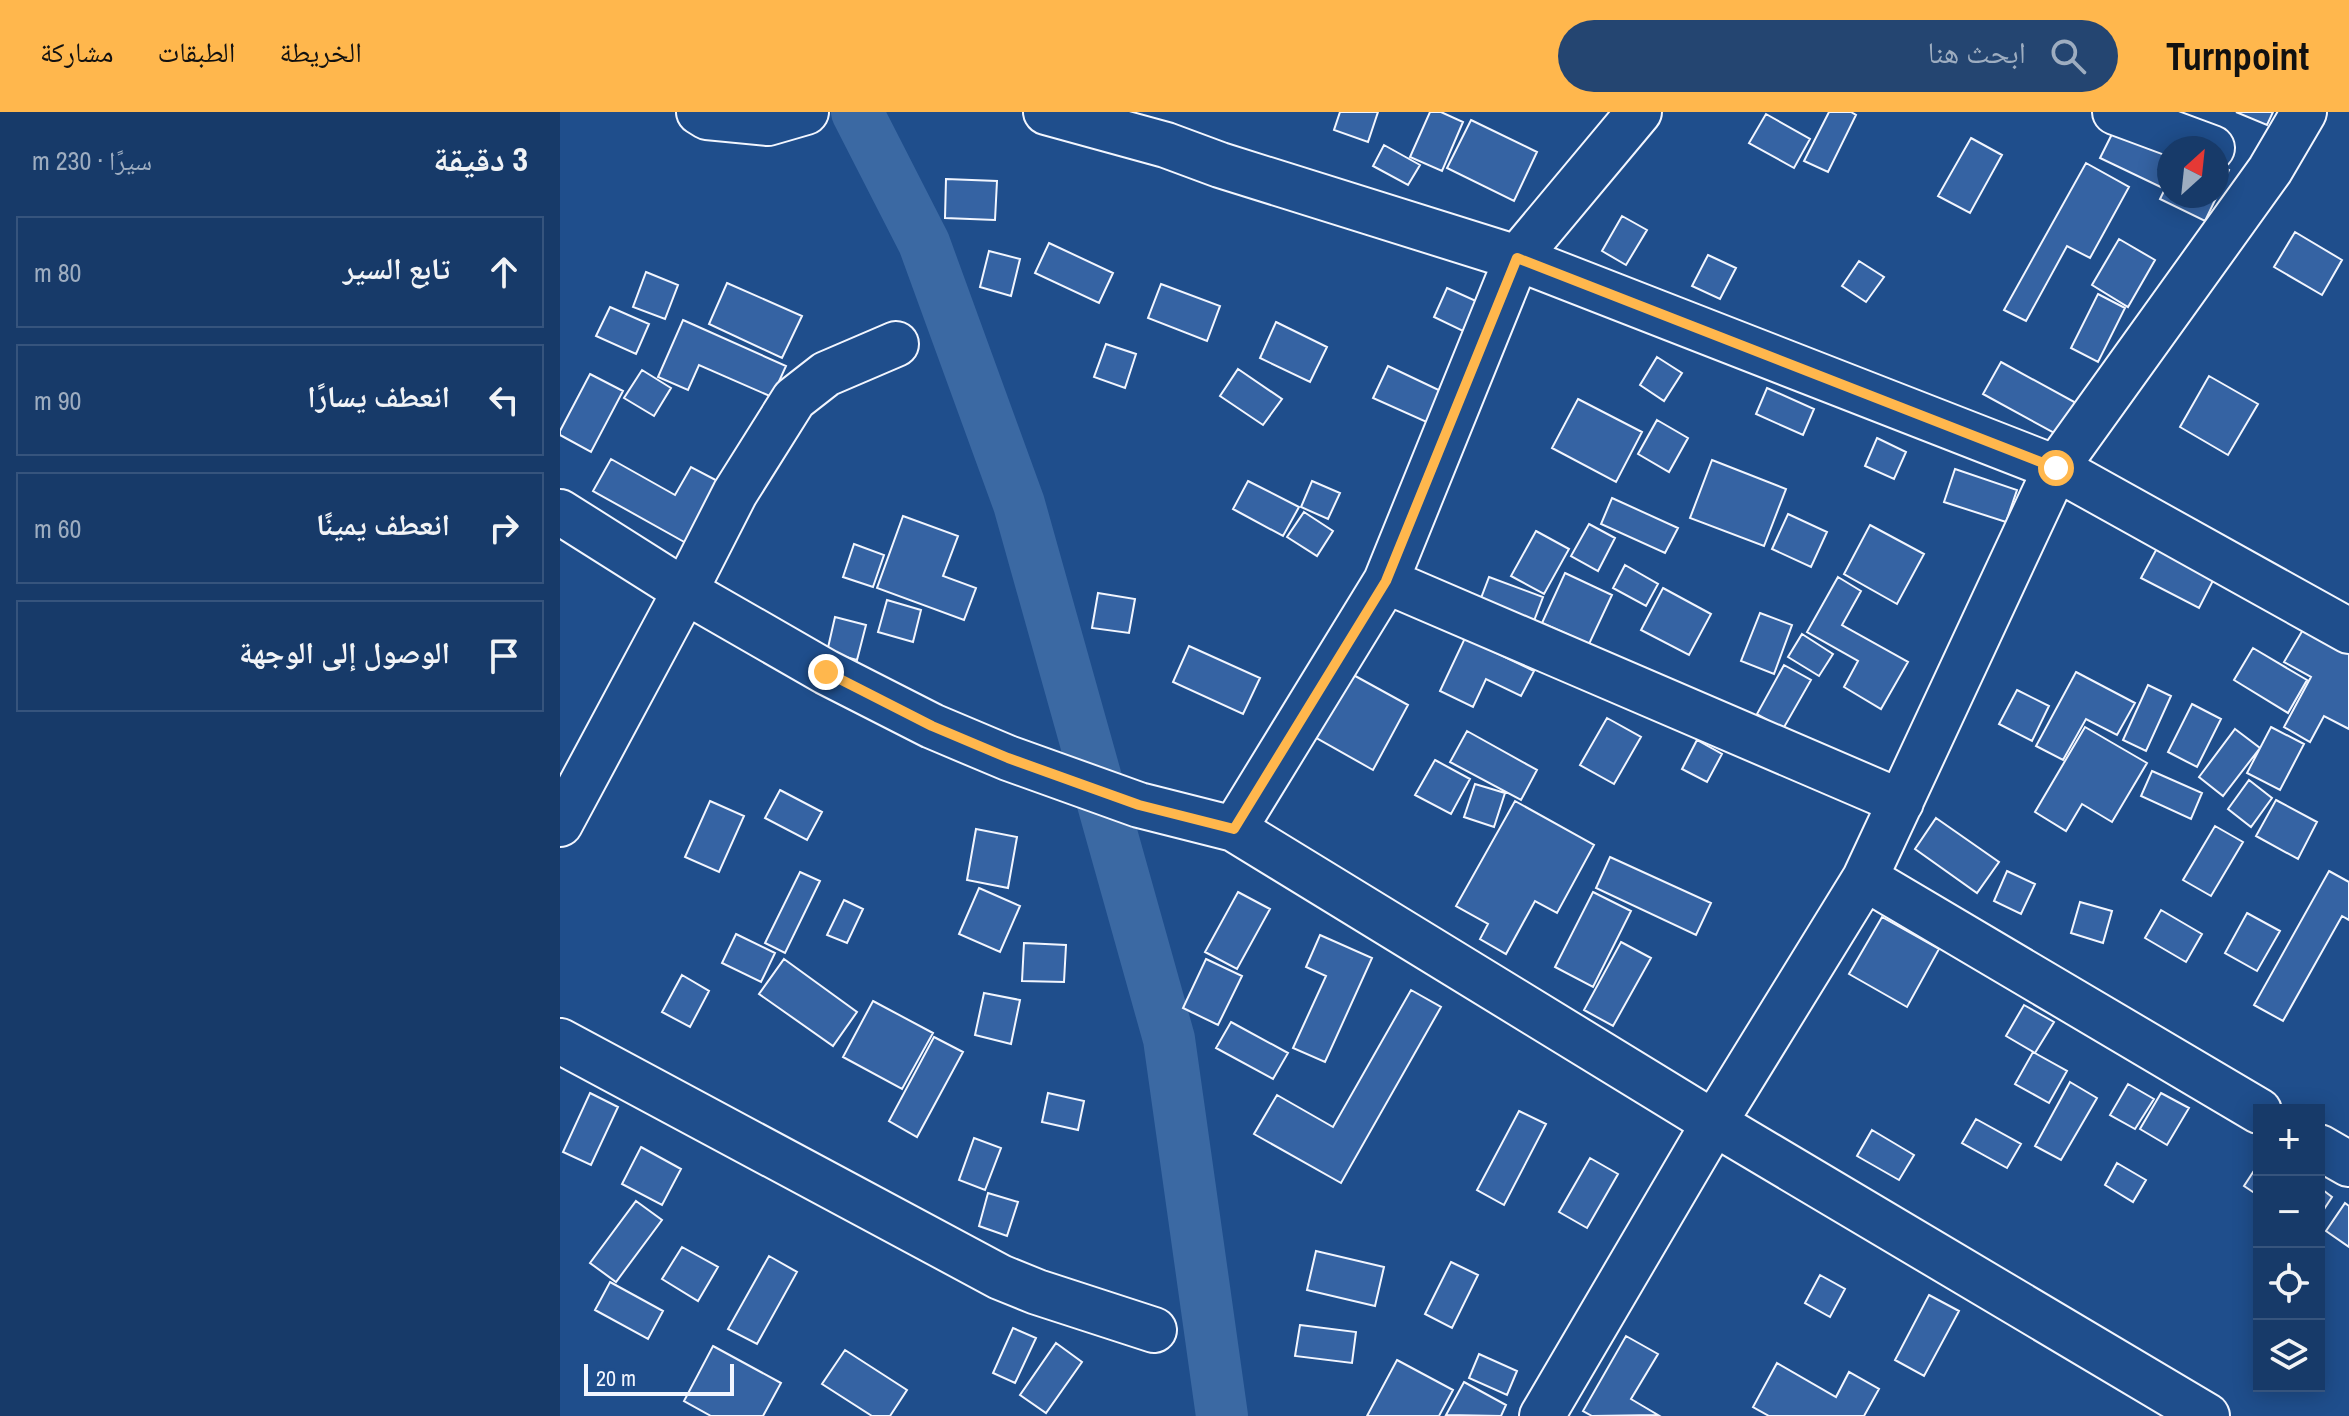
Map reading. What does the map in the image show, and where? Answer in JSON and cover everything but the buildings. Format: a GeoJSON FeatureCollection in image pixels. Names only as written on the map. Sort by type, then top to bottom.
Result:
{"type":"FeatureCollection","features":[{"type":"Feature","properties":{"kind":"street"},"geometry":{"type":"LineString","coordinates":[[699,112],[707,117],[768,123],[806,112]]}},
{"type":"Feature","properties":{"kind":"street"},"geometry":{"type":"LineString","coordinates":[[1046,112],[1166,145],[1220,165],[1517,258],[2056,468],[2349,631]]}},
{"type":"Feature","properties":{"kind":"street"},"geometry":{"type":"LineString","coordinates":[[1234,829],[1386,581],[1517,258],[1639,112]]}},
{"type":"Feature","properties":{"kind":"street"},"geometry":{"type":"LineString","coordinates":[[2115,112],[2179,136]]}},
{"type":"Feature","properties":{"kind":"street"},"geometry":{"type":"LineString","coordinates":[[1542,1416],[1714,1123],[1865,878],[2056,468],[2270,170],[2304,112]]}},
{"type":"Feature","properties":{"kind":"street"},"geometry":{"type":"LineString","coordinates":[[2229,155],[2270,170]]}},
{"type":"Feature","properties":{"kind":"street"},"geometry":{"type":"LineString","coordinates":[[560,824],[735,493],[794,399],[826,374],[896,344]]}},
{"type":"Feature","properties":{"kind":"street"},"geometry":{"type":"LineString","coordinates":[[560,512],[685,591],[826,672],[932,726],[1008,758],[1139,805],[1234,829],[1714,1123],[2207,1416]]}},
{"type":"Feature","properties":{"kind":"street"},"geometry":{"type":"LineString","coordinates":[[1386,581],[1901,802]]}},
{"type":"Feature","properties":{"kind":"street"},"geometry":{"type":"LineString","coordinates":[[1865,878],[2253,1107]]}},
{"type":"Feature","properties":{"kind":"street"},"geometry":{"type":"LineString","coordinates":[[560,1041],[1000,1277],[1154,1330]]}},
{"type":"Feature","properties":{"kind":"street"},"geometry":{"type":"LineString","coordinates":[[2325,1150],[2349,1164]]}},
{"type":"Feature","properties":{"kind":"waterway"},"geometry":{"type":"LineString","coordinates":[[857,112],[924,243],[1019,504],[1169,1039],[1222,1416]]}},
{"type":"Feature","properties":{"kind":"route"},"geometry":{"type":"LineString","coordinates":[[826,672],[932,726],[1008,758],[1139,805],[1234,829],[1386,581],[1517,258],[2056,468]]}}]}
